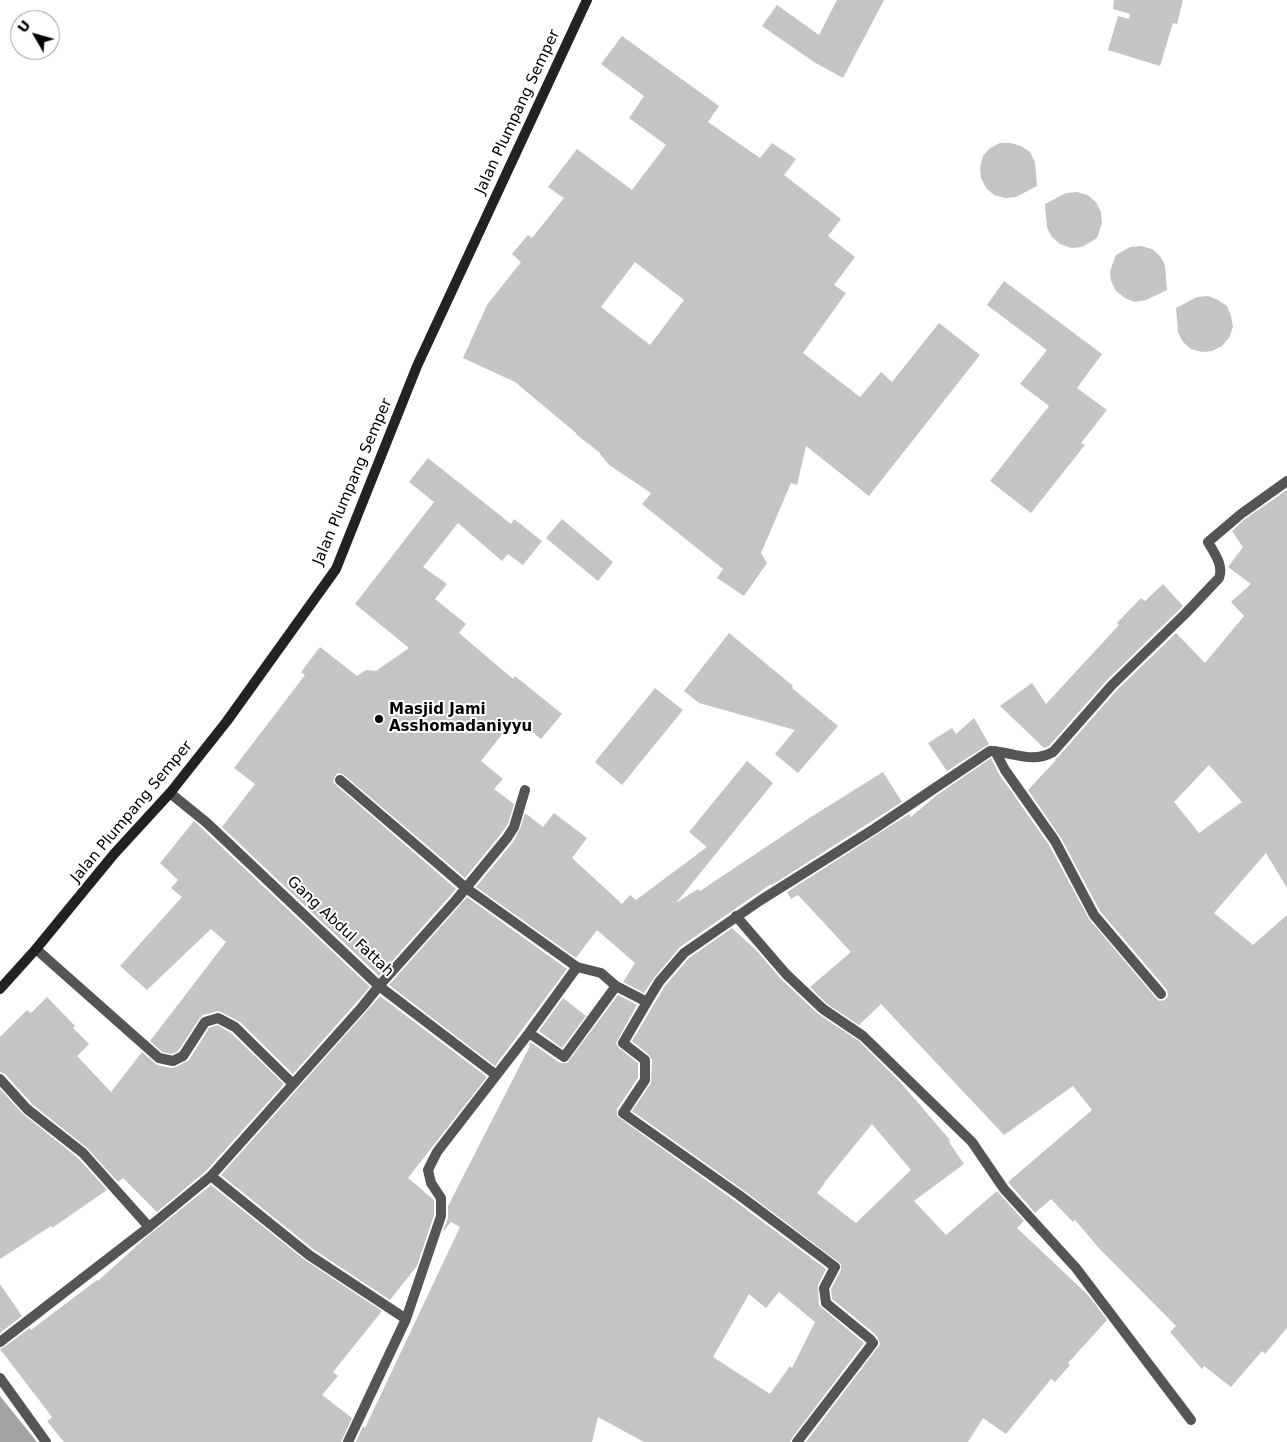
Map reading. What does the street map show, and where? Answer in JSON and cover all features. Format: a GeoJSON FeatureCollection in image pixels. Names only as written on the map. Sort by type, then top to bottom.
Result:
{"type":"FeatureCollection","features":[{"type":"Feature","properties":{"kind":"main road","name":"Jalan Plumpang Semper"},"geometry":{"type":"LineString","coordinates":[[0,989],[36,949],[114,854],[170,793],[227,721],[336,569],[417,366],[587,0]]}},
{"type":"Feature","properties":{"kind":"street"},"geometry":{"type":"LineString","coordinates":[[797,1442],[873,1343],[870,1338],[826,1303],[824,1288],[835,1267],[739,1195],[623,1114],[645,1080],[645,1060],[623,1043],[659,982],[684,953],[736,916],[874,829],[990,751],[1005,751],[1033,758],[1053,752],[1112,684],[1185,614],[1219,578],[1221,572],[1220,564],[1208,542],[1241,514],[1287,481]]}},
{"type":"Feature","properties":{"kind":"street"},"geometry":{"type":"LineString","coordinates":[[995,751],[1055,841],[1094,915],[1161,994]]}},
{"type":"Feature","properties":{"kind":"street"},"geometry":{"type":"LineString","coordinates":[[340,780],[466,888],[577,967],[601,973],[616,986],[647,1002]]}},
{"type":"Feature","properties":{"kind":"street"},"geometry":{"type":"LineString","coordinates":[[0,1342],[149,1227],[211,1176],[362,1007],[507,838],[514,827],[525,790]]}},
{"type":"Feature","properties":{"kind":"street","name":"Gang Abdul Fattah"},"geometry":{"type":"LineString","coordinates":[[170,793],[207,823],[379,986],[496,1075]]}},
{"type":"Feature","properties":{"kind":"street"},"geometry":{"type":"LineString","coordinates":[[736,916],[786,974],[823,1010],[863,1036],[972,1142],[1004,1189],[1076,1268],[1191,1420]]}},
{"type":"Feature","properties":{"kind":"street"},"geometry":{"type":"LineString","coordinates":[[36,949],[159,1058],[173,1061],[183,1056],[205,1022],[218,1018],[235,1027],[293,1084]]}},
{"type":"Feature","properties":{"kind":"street"},"geometry":{"type":"LineString","coordinates":[[348,1442],[406,1319],[441,1216],[441,1198],[431,1183],[428,1170],[437,1152],[529,1033],[577,967]]}},
{"type":"Feature","properties":{"kind":"street"},"geometry":{"type":"LineString","coordinates":[[529,1033],[564,1058],[616,986]]}},
{"type":"Feature","properties":{"kind":"street"},"geometry":{"type":"LineString","coordinates":[[0,1079],[28,1109],[83,1153],[149,1227]]}},
{"type":"Feature","properties":{"kind":"street"},"geometry":{"type":"LineString","coordinates":[[211,1176],[309,1256],[406,1319]]}},
{"type":"Feature","properties":{"kind":"street"},"geometry":{"type":"LineString","coordinates":[[0,1378],[46,1442]]}},
{"type":"Feature","properties":{"kind":"shaded area"},"geometry":{"type":"Polygon","coordinates":[[[0,1396],[37,1442],[0,1442],[0,1396]]]}},
{"type":"Feature","properties":{"kind":"building"},"geometry":{"type":"Polygon","coordinates":[[[837,0],[884,0],[843,78],[814,62],[762,26],[777,5],[819,35],[837,0]]]}},
{"type":"Feature","properties":{"kind":"building"},"geometry":{"type":"Polygon","coordinates":[[[1114,0],[1183,0],[1177,24],[1173,23],[1160,66],[1108,50],[1118,16],[1129,19],[1130,14],[1113,9],[1114,0]]]}},
{"type":"Feature","properties":{"kind":"building"},"geometry":{"type":"Polygon","coordinates":[[[622,36],[719,106],[708,122],[760,158],[772,143],[796,159],[784,175],[841,219],[828,236],[855,257],[834,285],[846,293],[803,353],[860,397],[881,372],[892,382],[939,323],[980,355],[869,496],[806,446],[797,485],[791,483],[761,553],[767,563],[744,596],[717,578],[723,569],[642,504],[651,493],[609,465],[600,453],[515,382],[463,358],[487,305],[521,262],[512,254],[528,235],[532,238],[564,198],[548,187],[577,149],[632,190],[666,145],[629,118],[644,96],[601,64],[622,36]],[[635,262],[601,307],[650,345],[684,300],[635,262]]]}},
{"type":"Feature","properties":{"kind":"building"},"geometry":{"type":"Polygon","coordinates":[[[1000,143],[1011,143],[1021,146],[1030,152],[1035,162],[1037,186],[1016,197],[1005,198],[994,195],[986,188],[981,178],[980,167],[983,156],[990,148],[1000,143]]]}},
{"type":"Feature","properties":{"kind":"building"},"geometry":{"type":"Polygon","coordinates":[[[1077,192],[1087,195],[1096,202],[1101,212],[1102,223],[1097,238],[1082,247],[1071,248],[1060,244],[1052,237],[1047,228],[1045,204],[1066,193],[1077,192]]]}},
{"type":"Feature","properties":{"kind":"building"},"geometry":{"type":"Polygon","coordinates":[[[1141,246],[1152,249],[1160,256],[1165,265],[1167,290],[1146,300],[1135,302],[1125,298],[1116,291],[1111,281],[1110,271],[1116,255],[1130,247],[1141,246]]]}},
{"type":"Feature","properties":{"kind":"building"},"geometry":{"type":"Polygon","coordinates":[[[1004,281],[1102,354],[1077,388],[1107,410],[1081,443],[1085,445],[1031,513],[990,481],[1049,406],[1020,384],[1047,350],[987,305],[1004,281]]]}},
{"type":"Feature","properties":{"kind":"building"},"geometry":{"type":"Polygon","coordinates":[[[1208,296],[1227,306],[1233,327],[1229,338],[1222,346],[1212,351],[1202,352],[1191,349],[1183,342],[1178,332],[1176,308],[1197,297],[1208,296]]]}},
{"type":"Feature","properties":{"kind":"building"},"geometry":{"type":"Polygon","coordinates":[[[428,458],[511,524],[514,519],[542,541],[523,565],[508,554],[502,561],[458,523],[423,567],[447,584],[435,599],[466,624],[459,633],[513,679],[515,676],[562,714],[541,739],[515,718],[481,761],[503,779],[494,789],[514,804],[508,824],[465,878],[344,775],[338,773],[335,776],[333,782],[336,785],[456,889],[379,976],[222,827],[255,784],[234,768],[305,675],[301,672],[320,647],[357,676],[366,670],[376,671],[409,648],[355,604],[434,502],[409,482],[428,458]]]}},
{"type":"Feature","properties":{"kind":"building"},"geometry":{"type":"Polygon","coordinates":[[[1287,490],[1287,888],[1266,853],[1214,913],[1253,945],[1287,915],[1287,1328],[1265,1354],[1262,1351],[1231,1387],[1204,1366],[1202,1369],[1170,1332],[1176,1326],[1098,1247],[1075,1220],[1073,1222],[1051,1199],[1035,1213],[1008,1182],[1092,1110],[1073,1086],[1004,1135],[881,1004],[859,1025],[827,1004],[810,987],[851,952],[798,895],[791,899],[787,892],[909,814],[911,817],[937,795],[991,758],[999,774],[1049,845],[1089,919],[1156,998],[1159,1001],[1165,1000],[1168,996],[1167,990],[1100,911],[1061,838],[1028,790],[1117,690],[1176,633],[1205,663],[1244,616],[1231,602],[1251,584],[1228,567],[1243,547],[1232,531],[1245,519],[1287,490]],[[1209,765],[1174,802],[1199,833],[1242,802],[1209,765]]]}},
{"type":"Feature","properties":{"kind":"building"},"geometry":{"type":"Polygon","coordinates":[[[562,519],[613,562],[598,581],[546,538],[562,519]]]}},
{"type":"Feature","properties":{"kind":"building"},"geometry":{"type":"Polygon","coordinates":[[[1163,584],[1183,606],[1107,680],[1049,746],[1044,748],[1000,706],[1032,683],[1046,704],[1119,625],[1117,623],[1141,598],[1145,601],[1163,584]]]}},
{"type":"Feature","properties":{"kind":"building"},"geometry":{"type":"Polygon","coordinates":[[[729,633],[838,726],[798,773],[775,754],[795,730],[699,703],[684,691],[729,633]]]}},
{"type":"Feature","properties":{"kind":"building"},"geometry":{"type":"Polygon","coordinates":[[[655,688],[683,710],[622,785],[595,762],[655,688]]]}},
{"type":"Feature","properties":{"kind":"building"},"geometry":{"type":"Polygon","coordinates":[[[974,718],[989,744],[947,771],[928,743],[952,728],[956,734],[974,718]]]}},
{"type":"Feature","properties":{"kind":"building"},"geometry":{"type":"Polygon","coordinates":[[[747,761],[773,783],[676,903],[698,889],[700,891],[811,817],[883,772],[902,802],[771,884],[680,947],[644,993],[623,982],[635,963],[597,930],[576,958],[476,887],[513,842],[525,813],[543,827],[554,813],[587,838],[572,858],[622,904],[630,895],[636,900],[707,847],[689,832],[747,761]]]}},
{"type":"Feature","properties":{"kind":"building"},"geometry":{"type":"Polygon","coordinates":[[[194,821],[370,987],[293,1074],[240,1022],[219,1011],[203,1015],[178,1051],[172,1054],[162,1052],[150,1041],[226,942],[211,929],[147,990],[120,966],[182,897],[171,888],[178,880],[160,863],[194,821]]]}},
{"type":"Feature","properties":{"kind":"building"},"geometry":{"type":"Polygon","coordinates":[[[467,897],[567,969],[495,1066],[389,985],[467,897]]]}},
{"type":"Feature","properties":{"kind":"building"},"geometry":{"type":"Polygon","coordinates":[[[732,928],[818,1014],[859,1041],[900,1082],[950,1140],[949,1142],[964,1164],[914,1201],[946,1235],[997,1191],[1024,1221],[1017,1228],[1089,1296],[1107,1320],[1068,1363],[1070,1365],[1055,1382],[1051,1379],[1006,1434],[983,1418],[968,1442],[806,1442],[880,1344],[875,1334],[832,1299],[831,1289],[841,1270],[841,1264],[743,1190],[632,1111],[651,1083],[652,1060],[649,1055],[632,1041],[665,986],[689,958],[732,928]],[[872,1124],[817,1193],[856,1223],[911,1170],[872,1124]]]}},
{"type":"Feature","properties":{"kind":"building"},"geometry":{"type":"Polygon","coordinates":[[[618,995],[637,1005],[616,1043],[619,1048],[638,1063],[638,1078],[617,1109],[617,1116],[826,1269],[818,1285],[819,1305],[864,1343],[790,1442],[644,1442],[598,1417],[592,1442],[356,1442],[363,1426],[365,1428],[460,1227],[451,1222],[442,1233],[448,1218],[448,1206],[530,1046],[530,1042],[560,1063],[567,1063],[618,995]],[[779,1292],[766,1308],[749,1294],[713,1357],[770,1394],[790,1366],[792,1368],[815,1322],[779,1292]]]}},
{"type":"Feature","properties":{"kind":"building"},"geometry":{"type":"Polygon","coordinates":[[[380,996],[487,1077],[408,1178],[434,1200],[434,1215],[417,1266],[390,1300],[313,1249],[221,1175],[380,996]]]}},
{"type":"Feature","properties":{"kind":"building"},"geometry":{"type":"Polygon","coordinates":[[[47,997],[75,1026],[73,1028],[89,1044],[77,1056],[111,1092],[142,1052],[157,1065],[176,1067],[189,1060],[209,1028],[217,1025],[231,1033],[284,1084],[206,1171],[157,1212],[123,1178],[118,1182],[87,1148],[32,1104],[5,1074],[0,1072],[0,1037],[27,1010],[31,1013],[47,997]]]}},
{"type":"Feature","properties":{"kind":"building"},"geometry":{"type":"Polygon","coordinates":[[[563,998],[586,1016],[562,1048],[539,1031],[563,998]]]}},
{"type":"Feature","properties":{"kind":"building"},"geometry":{"type":"Polygon","coordinates":[[[0,1089],[23,1114],[78,1158],[107,1190],[52,1228],[51,1226],[0,1259],[0,1089]]]}},
{"type":"Feature","properties":{"kind":"building"},"geometry":{"type":"Polygon","coordinates":[[[211,1185],[305,1260],[382,1311],[333,1372],[338,1376],[322,1395],[352,1418],[341,1442],[64,1442],[47,1421],[52,1417],[0,1349],[30,1328],[31,1330],[98,1281],[144,1239],[211,1185]]]}},
{"type":"Feature","properties":{"kind":"building"},"geometry":{"type":"Polygon","coordinates":[[[0,1284],[22,1316],[0,1333],[0,1284]]]}},
{"type":"Feature","properties":{"kind":"place","name":"Masjid Jami Asshomadaniyyu"},"geometry":{"type":"Point","coordinates":[379,719]}}]}
